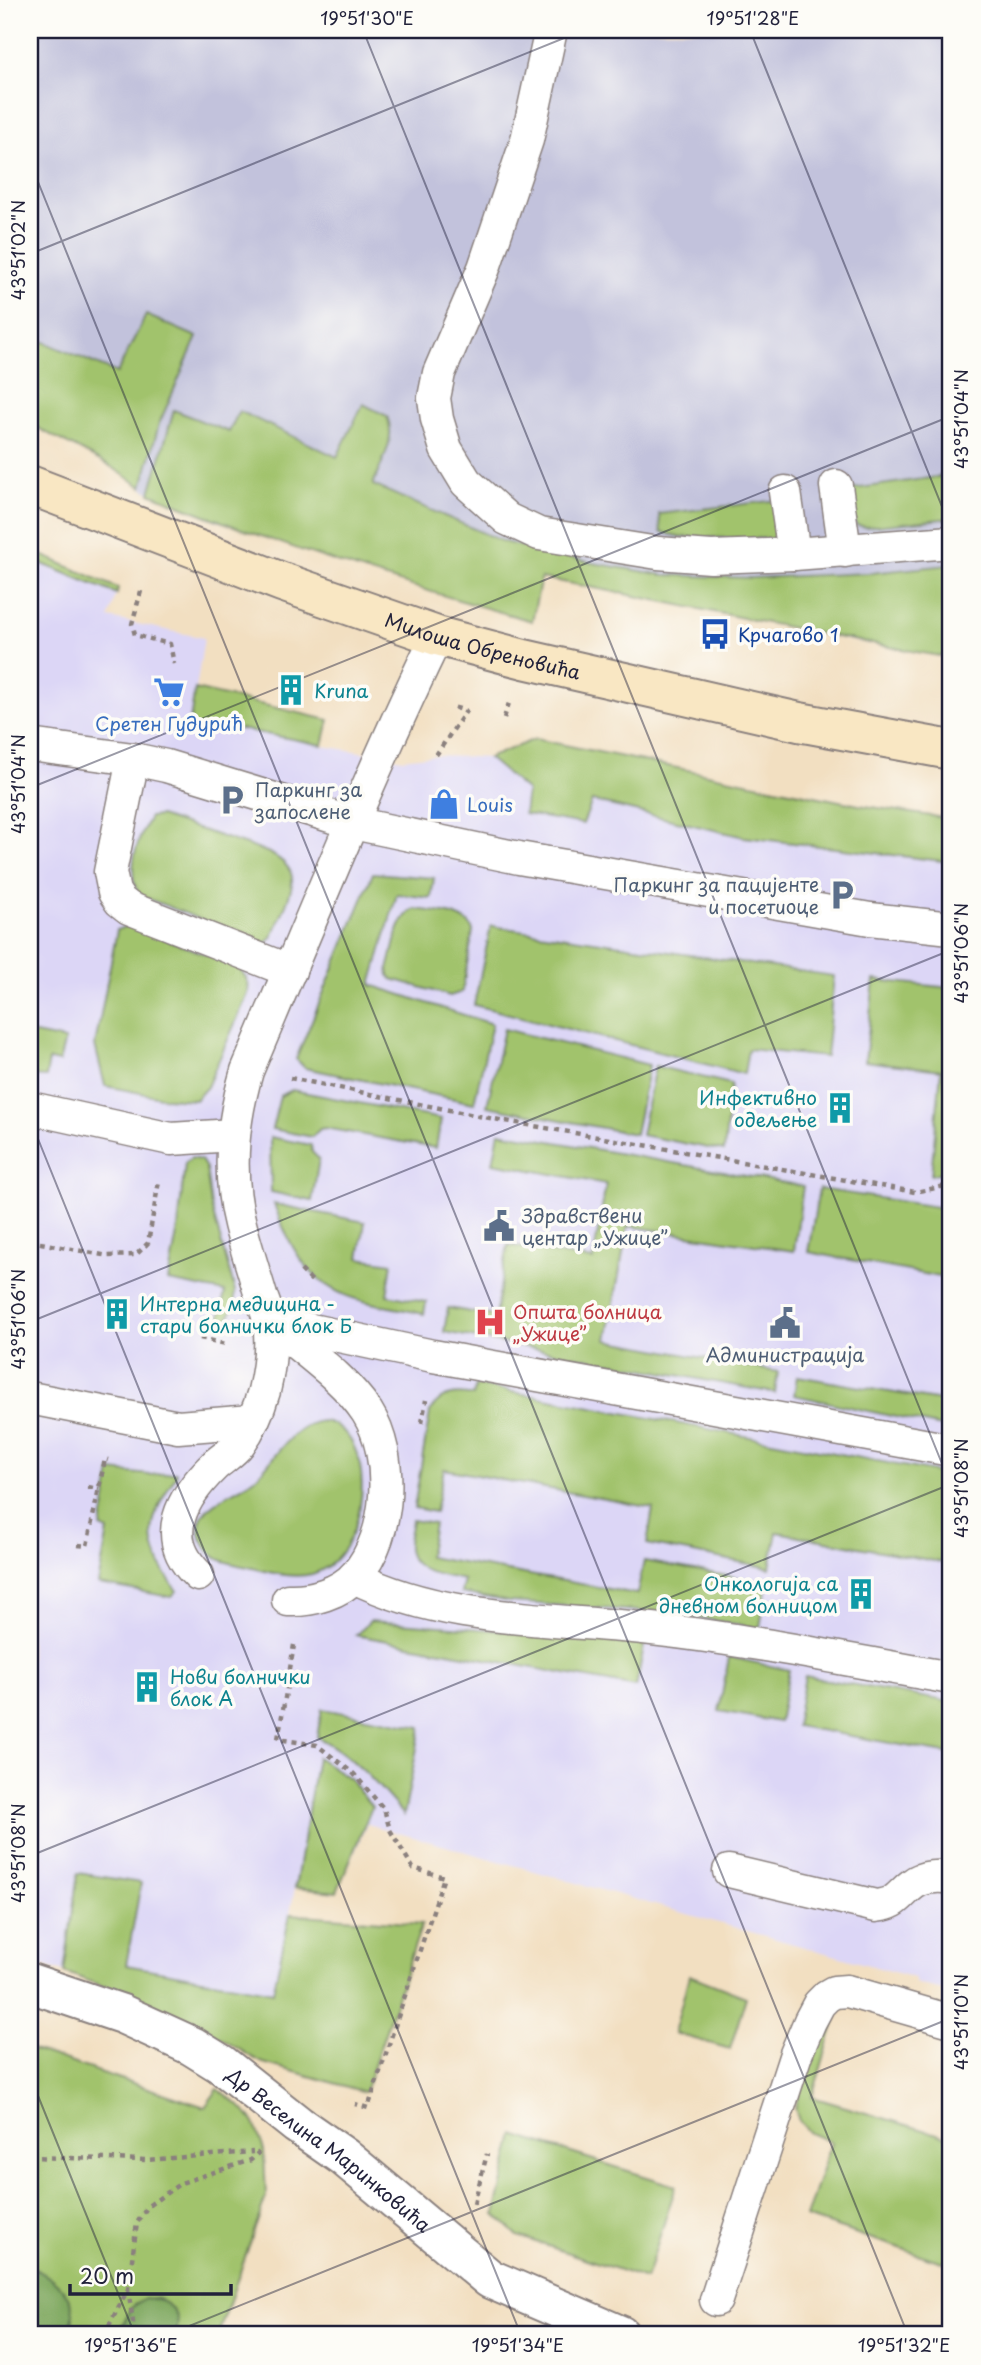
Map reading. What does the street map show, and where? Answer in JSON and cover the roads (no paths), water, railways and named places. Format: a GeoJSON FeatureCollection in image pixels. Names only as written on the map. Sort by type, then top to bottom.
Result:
{"type":"FeatureCollection","features":[{"type":"Feature","properties":{"kind":"street","name":"Милоша Обреновића"},"geometry":{"type":"LineString","coordinates":[[30,485],[282,582],[437,636],[524,659],[799,722],[951,750]]}},
{"type":"Feature","properties":{"kind":"street","name":"Др Веселина Маринковића"},"geometry":{"type":"LineString","coordinates":[[30,1983],[122,2014],[192,2046],[230,2071],[298,2125],[344,2157],[490,2279],[620,2335]]}},
{"type":"Feature","properties":{"kind":"lane"},"geometry":{"type":"LineString","coordinates":[[551,30],[527,140],[484,268],[439,373],[434,398],[446,449],[466,482],[507,519],[538,534],[658,553],[710,557],[794,554],[951,542]]}},
{"type":"Feature","properties":{"kind":"lane"},"geometry":{"type":"LineString","coordinates":[[836,486],[845,551]]}},
{"type":"Feature","properties":{"kind":"lane"},"geometry":{"type":"LineString","coordinates":[[785,492],[794,554]]}},
{"type":"Feature","properties":{"kind":"lane"},"geometry":{"type":"LineString","coordinates":[[198,1575],[182,1556],[177,1530],[180,1515],[193,1489],[238,1445],[252,1421],[263,1393],[267,1372],[269,1321],[240,1224],[233,1174],[236,1111],[247,1071],[353,822],[437,636]]}},
{"type":"Feature","properties":{"kind":"lane"},"geometry":{"type":"LineString","coordinates":[[30,745],[166,766],[353,822],[519,858],[870,919],[951,928]]}},
{"type":"Feature","properties":{"kind":"lane"},"geometry":{"type":"LineString","coordinates":[[133,759],[110,872],[114,892],[120,901],[129,908],[290,971]]}},
{"type":"Feature","properties":{"kind":"lane"},"geometry":{"type":"LineString","coordinates":[[30,1108],[166,1139],[233,1135]]}},
{"type":"Feature","properties":{"kind":"lane"},"geometry":{"type":"LineString","coordinates":[[269,1321],[433,1356],[951,1450]]}},
{"type":"Feature","properties":{"kind":"lane"},"geometry":{"type":"LineString","coordinates":[[269,1321],[359,1401],[382,1446],[385,1488],[381,1522],[366,1562],[354,1577],[319,1597],[295,1601]]}},
{"type":"Feature","properties":{"kind":"lane"},"geometry":{"type":"LineString","coordinates":[[30,1398],[178,1427],[252,1421]]}},
{"type":"Feature","properties":{"kind":"lane"},"geometry":{"type":"LineString","coordinates":[[354,1577],[376,1588],[412,1600],[457,1610],[701,1635],[951,1678]]}},
{"type":"Feature","properties":{"kind":"lane"},"geometry":{"type":"LineString","coordinates":[[729,1871],[876,1906],[889,1904],[906,1893],[914,1882],[938,1876],[951,1878]]}},
{"type":"Feature","properties":{"kind":"lane"},"geometry":{"type":"LineString","coordinates":[[716,2300],[796,2054],[819,2004],[834,1992],[846,1991],[951,2021]]}},
{"type":"Feature","properties":{"kind":"place","name":"Крчагово 1"},"geometry":{"type":"Point","coordinates":[715,634]}},
{"type":"Feature","properties":{"kind":"place","name":"Kruna"},"geometry":{"type":"Point","coordinates":[291,690]}},
{"type":"Feature","properties":{"kind":"place","name":"Сретен Гудурић"},"geometry":{"type":"Point","coordinates":[169,692]}},
{"type":"Feature","properties":{"kind":"place","name":"Паркинг за запослене"},"geometry":{"type":"Point","coordinates":[232,800]}},
{"type":"Feature","properties":{"kind":"place","name":"Louis"},"geometry":{"type":"Point","coordinates":[444,804]}},
{"type":"Feature","properties":{"kind":"place","name":"Паркинг за пацијенте и посетиоце"},"geometry":{"type":"Point","coordinates":[842,895]}},
{"type":"Feature","properties":{"kind":"place","name":"Инфективно одељење"},"geometry":{"type":"Point","coordinates":[840,1108]}},
{"type":"Feature","properties":{"kind":"place","name":"Здравствени центар „Ужице”"},"geometry":{"type":"Point","coordinates":[499,1226]}},
{"type":"Feature","properties":{"kind":"place","name":"Интерна медицина - стари болнички блок Б"},"geometry":{"type":"Point","coordinates":[117,1314]}},
{"type":"Feature","properties":{"kind":"place","name":"Општа болница „Ужице”"},"geometry":{"type":"Point","coordinates":[490,1322]}},
{"type":"Feature","properties":{"kind":"place","name":"Администрација"},"geometry":{"type":"Point","coordinates":[785,1323]}},
{"type":"Feature","properties":{"kind":"place","name":"Онкологија са дневном болницом"},"geometry":{"type":"Point","coordinates":[861,1594]}},
{"type":"Feature","properties":{"kind":"place","name":"Нови болнички блок А"},"geometry":{"type":"Point","coordinates":[147,1687]}}]}
